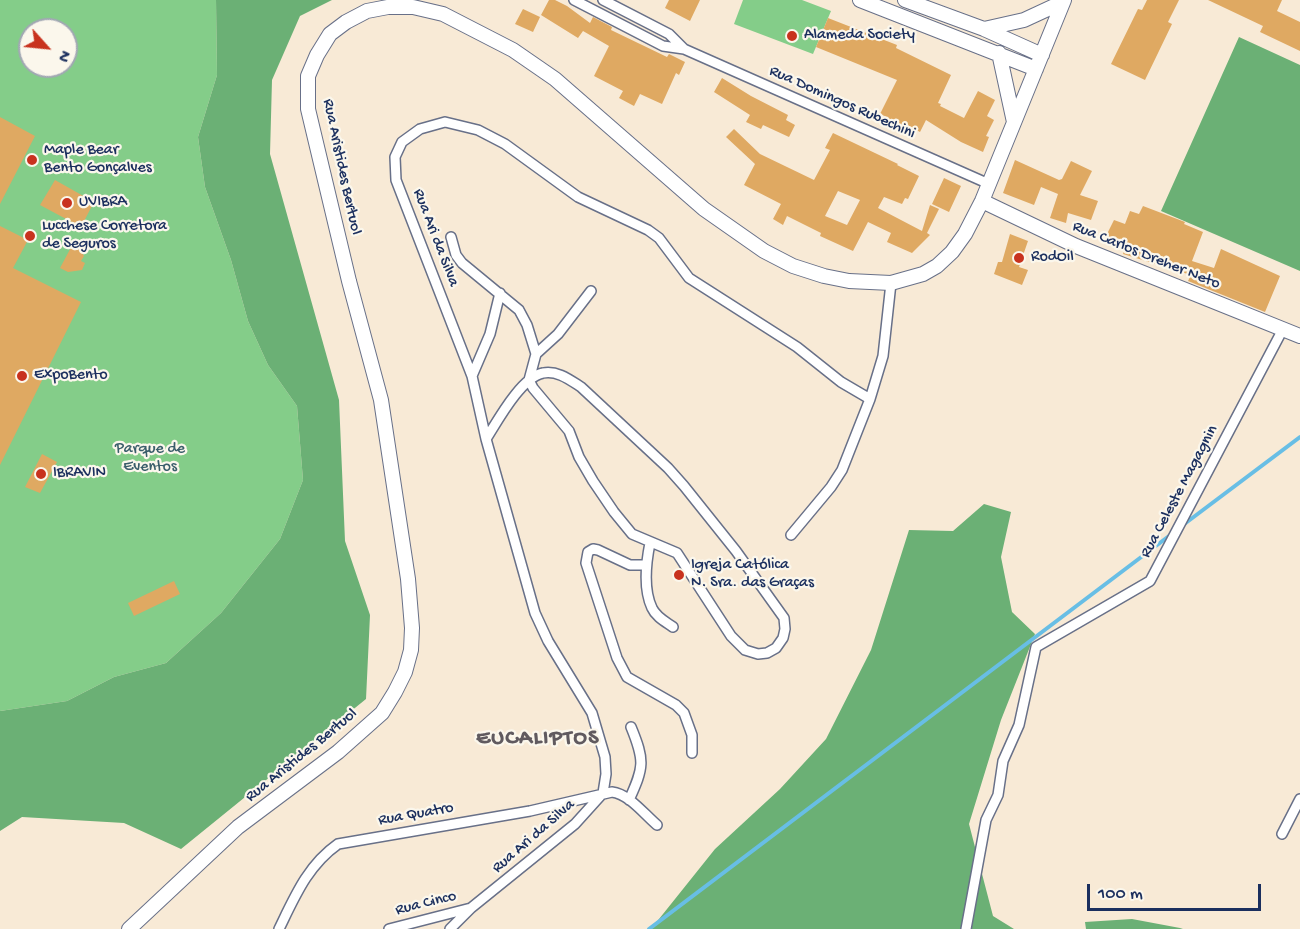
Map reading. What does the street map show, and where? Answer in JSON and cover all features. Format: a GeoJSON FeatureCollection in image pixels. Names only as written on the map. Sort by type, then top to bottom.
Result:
{"type":"FeatureCollection","features":[{"type":"Feature","properties":{"kind":"main road"},"geometry":{"type":"LineString","coordinates":[[905,0],[984,29],[1042,55]]}},
{"type":"Feature","properties":{"kind":"main road"},"geometry":{"type":"LineString","coordinates":[[864,1],[1036,69]]}},
{"type":"Feature","properties":{"kind":"main road"},"geometry":{"type":"LineString","coordinates":[[984,29],[1024,20],[1063,1]]}},
{"type":"Feature","properties":{"kind":"main road","name":"Rua Aristides Bertuol"},"geometry":{"type":"LineString","coordinates":[[129,929],[238,827],[338,752],[382,713],[405,672],[411,650],[412,628],[408,579],[381,400],[349,281],[308,109],[308,76],[330,34],[367,11],[378,9],[413,7],[443,14],[513,50],[555,79],[704,209],[764,251],[793,266],[824,276],[849,281],[891,283],[923,274],[937,266],[952,252],[965,234],[982,201],[1063,1]]}},
{"type":"Feature","properties":{"kind":"main road"},"geometry":{"type":"LineString","coordinates":[[952,35],[957,20]]}},
{"type":"Feature","properties":{"kind":"main road"},"geometry":{"type":"LineString","coordinates":[[999,53],[1014,122]]}},
{"type":"Feature","properties":{"kind":"main road","name":"Rua Carlos Dreher Neto"},"geometry":{"type":"LineString","coordinates":[[982,201],[1076,246],[1300,336]]}},
{"type":"Feature","properties":{"kind":"street","name":"Rua Domingos Rubechini"},"geometry":{"type":"LineString","coordinates":[[574,0],[663,46],[684,49],[989,184]]}},
{"type":"Feature","properties":{"kind":"street","name":"Rua Domingos Rubechini"},"geometry":{"type":"LineString","coordinates":[[603,0],[669,34],[684,49]]}},
{"type":"Feature","properties":{"kind":"street","name":"Rua Ari da Silva"},"geometry":{"type":"LineString","coordinates":[[450,929],[471,908],[575,824],[603,793],[606,774],[605,757],[592,713],[548,641],[535,613],[486,439],[472,376],[396,180],[395,157],[402,142],[420,129],[445,122],[478,130],[505,144],[578,197],[648,230],[659,238],[689,278],[797,346],[841,382],[870,399]]}},
{"type":"Feature","properties":{"kind":"street"},"geometry":{"type":"LineString","coordinates":[[452,237],[456,255],[462,263],[519,310],[527,325],[536,354],[529,380],[546,406],[568,432],[588,473],[614,512],[633,534],[677,553],[731,636],[745,650],[758,654],[767,653],[776,648],[783,638],[784,618],[778,608],[736,551],[668,468],[596,400],[566,378],[554,373],[541,373],[529,380],[511,400],[486,439]]}},
{"type":"Feature","properties":{"kind":"street"},"geometry":{"type":"LineString","coordinates":[[791,535],[831,487],[842,470],[870,399],[883,356],[891,283]]}},
{"type":"Feature","properties":{"kind":"street"},"geometry":{"type":"LineString","coordinates":[[536,354],[558,334],[591,291]]}},
{"type":"Feature","properties":{"kind":"street"},"geometry":{"type":"LineString","coordinates":[[472,376],[490,334],[500,293]]}},
{"type":"Feature","properties":{"kind":"street","name":"Rua Celeste Magagnin"},"geometry":{"type":"LineString","coordinates":[[966,929],[986,820],[998,795],[1003,761],[1019,725],[1036,647],[1150,581],[1283,329]]}},
{"type":"Feature","properties":{"kind":"street"},"geometry":{"type":"LineString","coordinates":[[650,543],[646,565],[652,608],[659,617],[673,627]]}},
{"type":"Feature","properties":{"kind":"street"},"geometry":{"type":"LineString","coordinates":[[646,565],[630,565],[593,549],[586,557],[617,658],[627,677],[675,705],[684,714],[692,735],[692,753]]}},
{"type":"Feature","properties":{"kind":"street"},"geometry":{"type":"LineString","coordinates":[[629,800],[643,762],[631,727]]}},
{"type":"Feature","properties":{"kind":"street"},"geometry":{"type":"LineString","coordinates":[[603,793],[617,793],[629,800],[657,825]]}},
{"type":"Feature","properties":{"kind":"street","name":"Rua Quatro"},"geometry":{"type":"LineString","coordinates":[[279,929],[308,872],[323,855],[338,844],[530,811],[603,793]]}},
{"type":"Feature","properties":{"kind":"street"},"geometry":{"type":"LineString","coordinates":[[1282,834],[1300,799]]}},
{"type":"Feature","properties":{"kind":"street","name":"Rua Cinco"},"geometry":{"type":"LineString","coordinates":[[389,929],[471,908]]}},
{"type":"Feature","properties":{"kind":"green space","name":"Parque de Eventos"},"geometry":{"type":"Polygon","coordinates":[[[0,0],[216,0],[217,75],[198,137],[205,187],[231,260],[248,321],[268,365],[297,406],[303,480],[280,539],[221,613],[166,663],[114,677],[67,701],[0,711],[0,0]]]}},
{"type":"Feature","properties":{"kind":"green space"},"geometry":{"type":"Polygon","coordinates":[[[216,0],[332,0],[300,16],[272,80],[270,154],[339,400],[345,541],[370,615],[366,699],[181,849],[124,823],[22,817],[0,831],[0,711],[67,701],[114,677],[166,663],[221,613],[280,539],[303,480],[297,406],[268,365],[248,321],[231,260],[205,187],[198,137],[217,75],[216,0]]]}},
{"type":"Feature","properties":{"kind":"green space","name":"Alameda Society"},"geometry":{"type":"Polygon","coordinates":[[[743,0],[802,0],[831,11],[813,54],[734,24],[743,0]]]}},
{"type":"Feature","properties":{"kind":"green space"},"geometry":{"type":"Polygon","coordinates":[[[1239,37],[1300,65],[1300,271],[1161,211],[1239,37]]]}},
{"type":"Feature","properties":{"kind":"green space"},"geometry":{"type":"Polygon","coordinates":[[[984,504],[1011,512],[1001,557],[1012,612],[1035,634],[1001,720],[969,824],[993,916],[1014,929],[651,929],[715,849],[780,789],[826,739],[871,650],[909,530],[953,531],[984,504]]]}},
{"type":"Feature","properties":{"kind":"green space"},"geometry":{"type":"Polygon","coordinates":[[[1132,919],[1183,929],[1086,929],[1085,922],[1132,919]]]}},
{"type":"Feature","properties":{"kind":"building"},"geometry":{"type":"Polygon","coordinates":[[[549,0],[555,0],[567,6],[590,23],[593,17],[612,27],[611,30],[667,57],[669,54],[685,62],[679,75],[676,73],[662,104],[640,94],[634,106],[619,98],[623,91],[594,76],[609,46],[583,31],[578,38],[541,15],[549,0]]]}},
{"type":"Feature","properties":{"kind":"building"},"geometry":{"type":"Polygon","coordinates":[[[669,0],[700,0],[690,21],[665,8],[669,0]]]}},
{"type":"Feature","properties":{"kind":"building"},"geometry":{"type":"Polygon","coordinates":[[[1147,0],[1179,0],[1168,22],[1172,24],[1145,80],[1111,64],[1138,9],[1142,10],[1147,0]]]}},
{"type":"Feature","properties":{"kind":"building"},"geometry":{"type":"Polygon","coordinates":[[[1208,0],[1282,0],[1277,11],[1300,22],[1300,51],[1260,32],[1263,26],[1208,0]]]}},
{"type":"Feature","properties":{"kind":"building"},"geometry":{"type":"Polygon","coordinates":[[[523,9],[540,17],[533,32],[515,24],[523,9]]]}},
{"type":"Feature","properties":{"kind":"building"},"geometry":{"type":"Polygon","coordinates":[[[828,18],[897,45],[896,48],[951,75],[938,103],[964,118],[978,91],[995,100],[987,116],[994,120],[986,136],[989,137],[983,152],[961,142],[926,120],[920,132],[905,124],[901,133],[884,124],[887,117],[880,114],[897,80],[816,47],[828,18]]]}},
{"type":"Feature","properties":{"kind":"building"},"geometry":{"type":"Polygon","coordinates":[[[722,78],[788,115],[786,120],[795,125],[789,137],[763,125],[761,129],[746,122],[750,115],[714,92],[722,78]]]}},
{"type":"Feature","properties":{"kind":"building"},"geometry":{"type":"Polygon","coordinates":[[[0,117],[35,136],[0,204],[0,117]]]}},
{"type":"Feature","properties":{"kind":"building"},"geometry":{"type":"Polygon","coordinates":[[[734,129],[760,154],[814,180],[830,150],[825,148],[833,133],[898,164],[919,176],[908,199],[905,198],[902,204],[884,197],[878,208],[922,231],[930,205],[939,209],[927,233],[930,235],[912,253],[887,242],[891,233],[868,222],[853,251],[820,236],[821,233],[787,216],[783,225],[773,219],[781,204],[744,185],[755,164],[726,137],[734,129]],[[838,191],[825,216],[847,225],[860,200],[838,191]]]}},
{"type":"Feature","properties":{"kind":"building"},"geometry":{"type":"Polygon","coordinates":[[[1015,160],[1059,180],[1062,179],[1071,161],[1092,171],[1080,195],[1098,201],[1091,220],[1068,213],[1066,223],[1050,218],[1058,194],[1041,187],[1034,205],[1003,193],[1015,160]]]}},
{"type":"Feature","properties":{"kind":"building"},"geometry":{"type":"Polygon","coordinates":[[[944,178],[961,186],[949,212],[932,204],[944,178]]]}},
{"type":"Feature","properties":{"kind":"building","name":"UVIBRA"},"geometry":{"type":"Polygon","coordinates":[[[55,180],[94,202],[81,227],[40,205],[55,180]]]}},
{"type":"Feature","properties":{"kind":"building"},"geometry":{"type":"Polygon","coordinates":[[[1143,206],[1185,222],[1184,224],[1203,232],[1192,261],[1214,268],[1221,249],[1280,276],[1265,312],[1188,281],[1191,275],[1123,254],[1127,243],[1106,236],[1114,220],[1125,224],[1130,211],[1139,214],[1143,206]]]}},
{"type":"Feature","properties":{"kind":"building","name":"ExpoBento"},"geometry":{"type":"Polygon","coordinates":[[[0,226],[28,240],[13,268],[81,302],[0,465],[0,226]]]}},
{"type":"Feature","properties":{"kind":"building"},"geometry":{"type":"Polygon","coordinates":[[[1010,234],[1028,241],[1019,267],[1028,270],[1022,285],[994,274],[998,262],[1002,262],[1010,234]]]}},
{"type":"Feature","properties":{"kind":"building"},"geometry":{"type":"Polygon","coordinates":[[[75,240],[84,256],[81,261],[85,263],[82,270],[68,272],[60,268],[75,240]]]}},
{"type":"Feature","properties":{"kind":"building","name":"IBRAVIN"},"geometry":{"type":"Polygon","coordinates":[[[42,454],[57,462],[40,493],[25,487],[42,454]]]}},
{"type":"Feature","properties":{"kind":"building"},"geometry":{"type":"Polygon","coordinates":[[[174,581],[180,594],[134,616],[128,603],[174,581]]]}},
{"type":"Feature","properties":{"kind":"waterway"},"geometry":{"type":"LineString","coordinates":[[1183,525],[1300,437]]}},
{"type":"Feature","properties":{"kind":"waterway"},"geometry":{"type":"LineString","coordinates":[[649,929],[1173,533]]}},
{"type":"Feature","properties":{"kind":"place","name":"Alameda Society"},"geometry":{"type":"Point","coordinates":[792,36]}},
{"type":"Feature","properties":{"kind":"place","name":"Maple Bear Bento Gonçalves"},"geometry":{"type":"Point","coordinates":[32,160]}},
{"type":"Feature","properties":{"kind":"place","name":"UVIBRA"},"geometry":{"type":"Point","coordinates":[67,203]}},
{"type":"Feature","properties":{"kind":"place","name":"Lucchese Corretora de Seguros"},"geometry":{"type":"Point","coordinates":[30,236]}},
{"type":"Feature","properties":{"kind":"place","name":"RodOil"},"geometry":{"type":"Point","coordinates":[1019,258]}},
{"type":"Feature","properties":{"kind":"place","name":"ExpoBento"},"geometry":{"type":"Point","coordinates":[22,376]}},
{"type":"Feature","properties":{"kind":"place","name":"IBRAVIN"},"geometry":{"type":"Point","coordinates":[41,474]}},
{"type":"Feature","properties":{"kind":"place","name":"Igreja Católica N. Sra. das Graças"},"geometry":{"type":"Point","coordinates":[679,575]}},
{"type":"Feature","properties":{"kind":"district","name":"EUCALIPTOS"},"geometry":{"type":"Point","coordinates":[538,740]}}]}
